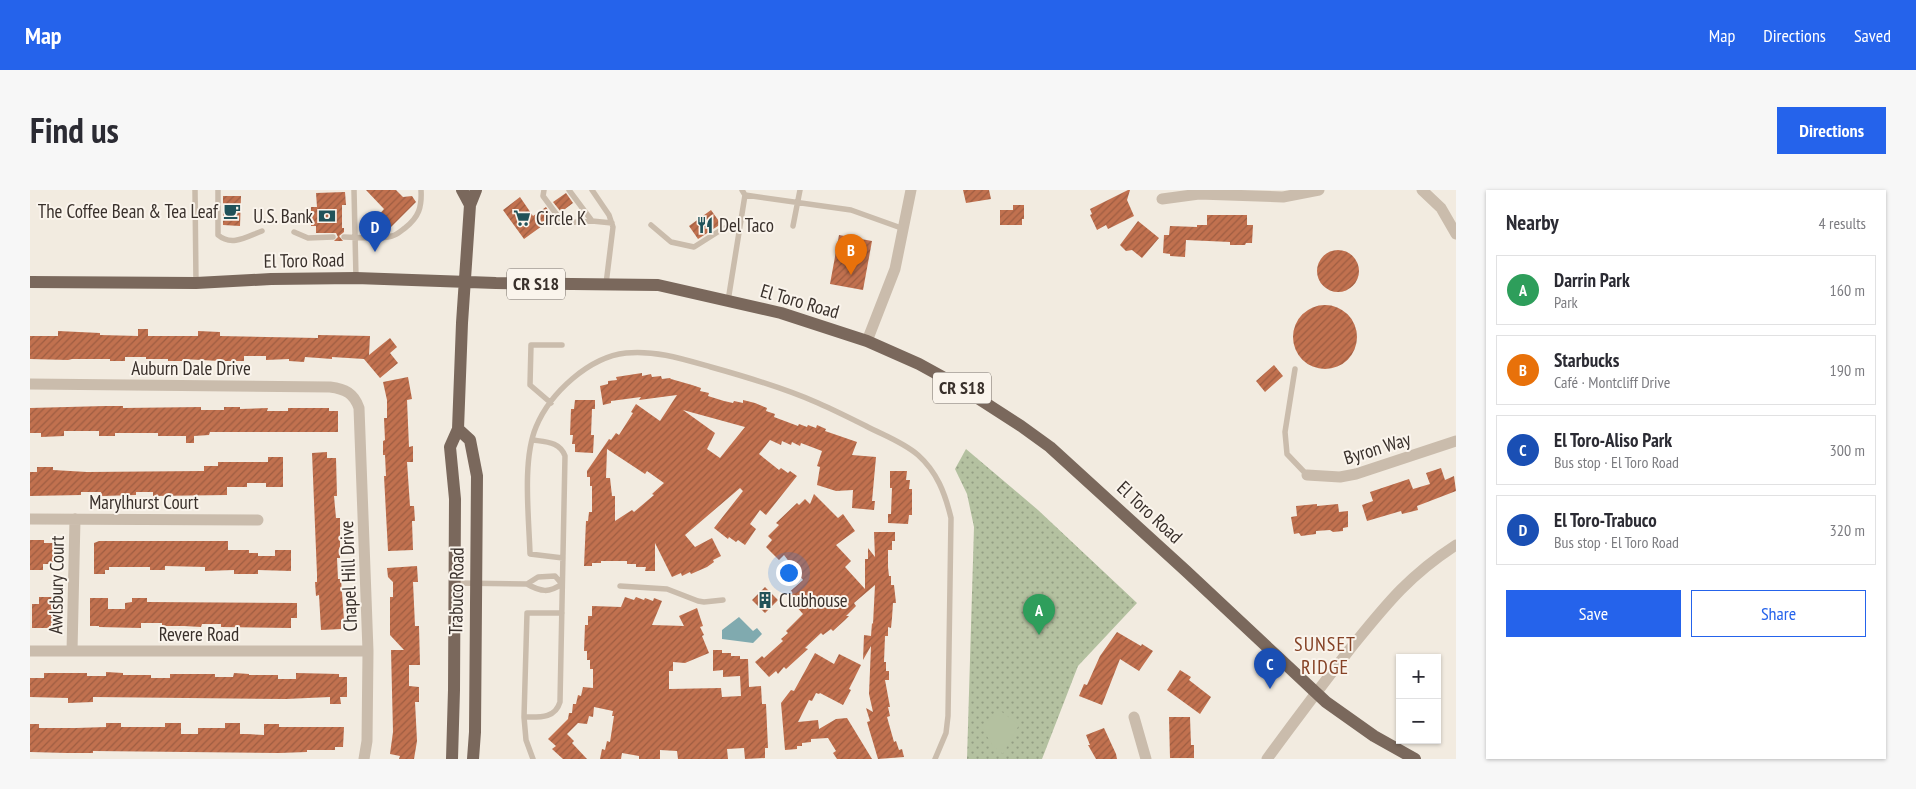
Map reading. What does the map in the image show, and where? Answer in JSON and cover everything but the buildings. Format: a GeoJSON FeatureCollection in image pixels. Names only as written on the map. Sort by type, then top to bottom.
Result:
{"type":"FeatureCollection","features":[{"type":"Feature","properties":{"kind":"main road","name":"Trabuco Road"},"geometry":{"type":"LineString","coordinates":[[462,190],[470,206]]}},
{"type":"Feature","properties":{"kind":"main road","name":"Trabuco Road"},"geometry":{"type":"LineString","coordinates":[[452,759],[455,499],[450,447],[458,429],[462,323],[470,206],[476,190]]}},
{"type":"Feature","properties":{"kind":"main road","name":"El Toro Road"},"geometry":{"type":"LineString","coordinates":[[30,282],[196,283],[271,279],[356,278],[658,285],[781,313],[867,341],[918,364],[959,386],[1050,447],[1326,702],[1374,736],[1415,759]]}},
{"type":"Feature","properties":{"kind":"main road","name":"Trabuco Road"},"geometry":{"type":"LineString","coordinates":[[458,429],[470,440],[477,476],[475,732],[473,759]]}},
{"type":"Feature","properties":{"kind":"street"},"geometry":{"type":"LineString","coordinates":[[867,341],[894,269],[911,190]]}},
{"type":"Feature","properties":{"kind":"street"},"geometry":{"type":"LineString","coordinates":[[1162,199],[1199,194],[1282,197],[1318,190]]}},
{"type":"Feature","properties":{"kind":"street"},"geometry":{"type":"LineString","coordinates":[[1422,190],[1440,208],[1456,234]]}},
{"type":"Feature","properties":{"kind":"street","name":"Auburn Dale Drive"},"geometry":{"type":"LineString","coordinates":[[30,384],[330,387],[342,388],[351,394]]}},
{"type":"Feature","properties":{"kind":"street","name":"Chapel Hill Drive"},"geometry":{"type":"LineString","coordinates":[[351,394],[359,408],[368,651],[367,740],[364,759]]}},
{"type":"Feature","properties":{"kind":"street","name":"Byron Way"},"geometry":{"type":"LineString","coordinates":[[1307,475],[1340,477],[1356,474],[1456,441]]}},
{"type":"Feature","properties":{"kind":"street","name":"Marylhurst Court"},"geometry":{"type":"LineString","coordinates":[[30,519],[258,520]]}},
{"type":"Feature","properties":{"kind":"street","name":"Awlsbury Court"},"geometry":{"type":"LineString","coordinates":[[72,651],[75,519]]}},
{"type":"Feature","properties":{"kind":"street"},"geometry":{"type":"LineString","coordinates":[[1267,759],[1316,693],[1401,588],[1429,563],[1456,546]]}},
{"type":"Feature","properties":{"kind":"street","name":"Revere Road"},"geometry":{"type":"LineString","coordinates":[[30,651],[368,651]]}},
{"type":"Feature","properties":{"kind":"street"},"geometry":{"type":"LineString","coordinates":[[1134,716],[1146,759]]}},
{"type":"Feature","properties":{"kind":"lane"},"geometry":{"type":"LineString","coordinates":[[195,190],[196,283]]}},
{"type":"Feature","properties":{"kind":"lane"},"geometry":{"type":"LineString","coordinates":[[218,190],[218,235],[222,239],[238,241],[262,232]]}},
{"type":"Feature","properties":{"kind":"lane"},"geometry":{"type":"LineString","coordinates":[[354,190],[356,278]]}},
{"type":"Feature","properties":{"kind":"lane"},"geometry":{"type":"LineString","coordinates":[[344,237],[386,237],[398,234],[413,222],[418,215],[422,204],[421,190]]}},
{"type":"Feature","properties":{"kind":"lane"},"geometry":{"type":"LineString","coordinates":[[544,190],[543,196],[563,224],[592,221],[612,224]]}},
{"type":"Feature","properties":{"kind":"lane"},"geometry":{"type":"LineString","coordinates":[[569,190],[592,221]]}},
{"type":"Feature","properties":{"kind":"lane"},"geometry":{"type":"LineString","coordinates":[[592,190],[609,215],[613,227],[606,285]]}},
{"type":"Feature","properties":{"kind":"lane"},"geometry":{"type":"LineString","coordinates":[[793,226],[800,190]]}},
{"type":"Feature","properties":{"kind":"lane"},"geometry":{"type":"LineString","coordinates":[[728,301],[744,192],[851,210],[904,229]]}},
{"type":"Feature","properties":{"kind":"lane"},"geometry":{"type":"LineString","coordinates":[[651,225],[672,242],[694,247],[724,228],[739,229]]}},
{"type":"Feature","properties":{"kind":"lane"},"geometry":{"type":"LineString","coordinates":[[294,232],[308,238],[333,238]]}},
{"type":"Feature","properties":{"kind":"lane"},"geometry":{"type":"LineString","coordinates":[[550,402],[530,385],[531,345],[562,345]]}},
{"type":"Feature","properties":{"kind":"lane"},"geometry":{"type":"LineString","coordinates":[[563,558],[530,554],[528,461],[536,427],[550,402],[568,382],[593,363],[624,353],[652,353],[682,359],[751,378],[818,402],[900,443],[917,454],[929,466],[945,494],[951,518],[948,716],[946,732],[935,759]]}},
{"type":"Feature","properties":{"kind":"lane"},"geometry":{"type":"LineString","coordinates":[[1294,369],[1285,432],[1287,454],[1307,475]]}},
{"type":"Feature","properties":{"kind":"lane"},"geometry":{"type":"LineString","coordinates":[[524,717],[545,717],[555,712],[560,702],[565,456],[562,448],[556,444],[533,440]]}},
{"type":"Feature","properties":{"kind":"lane"},"geometry":{"type":"LineString","coordinates":[[527,584],[538,577],[555,576],[562,584]]}},
{"type":"Feature","properties":{"kind":"lane"},"geometry":{"type":"LineString","coordinates":[[455,583],[527,584],[537,590],[552,591],[562,584]]}},
{"type":"Feature","properties":{"kind":"lane"},"geometry":{"type":"LineString","coordinates":[[620,586],[667,589],[704,602],[723,600]]}},
{"type":"Feature","properties":{"kind":"lane"},"geometry":{"type":"LineString","coordinates":[[533,759],[526,740],[524,717],[527,613],[562,613]]}},
{"type":"Feature","properties":{"kind":"green space"},"geometry":{"type":"Polygon","coordinates":[[[966,449],[1038,510],[1137,603],[1078,666],[1042,759],[967,759],[974,527],[967,494],[955,469],[966,449]]]}},
{"type":"Feature","properties":{"kind":"green space"},"geometry":{"type":"Polygon","coordinates":[[[998,709],[1019,725],[1003,754],[993,746],[982,728],[998,709]]]}},
{"type":"Feature","properties":{"kind":"water"},"geometry":{"type":"Polygon","coordinates":[[[739,617],[753,631],[757,628],[762,634],[753,643],[722,639],[722,630],[739,617]]]}},
{"type":"Feature","properties":{"kind":"place","name":"The Coffee Bean & Tea Leaf"},"geometry":{"type":"Point","coordinates":[232,211]}},
{"type":"Feature","properties":{"kind":"place","name":"U.S. Bank"},"geometry":{"type":"Point","coordinates":[327,216]}},
{"type":"Feature","properties":{"kind":"place","name":"Circle K"},"geometry":{"type":"Point","coordinates":[522,218]}},
{"type":"Feature","properties":{"kind":"place","name":"Del Taco"},"geometry":{"type":"Point","coordinates":[705,225]}},
{"type":"Feature","properties":{"kind":"place","name":"El Toro-Trabuco"},"geometry":{"type":"Point","coordinates":[375,252]}},
{"type":"Feature","properties":{"kind":"place","name":"Starbucks"},"geometry":{"type":"Point","coordinates":[851,275]}},
{"type":"Feature","properties":{"kind":"place","name":"Clubhouse"},"geometry":{"type":"Point","coordinates":[765,600]}},
{"type":"Feature","properties":{"kind":"place","name":"Darrin Park"},"geometry":{"type":"Point","coordinates":[1039,635]}},
{"type":"Feature","properties":{"kind":"place","name":"El Toro-Aliso Park"},"geometry":{"type":"Point","coordinates":[1270,689]}},
{"type":"Feature","properties":{"kind":"district","name":"SUNSET RIDGE"},"geometry":{"type":"Point","coordinates":[1325,656]}}]}
